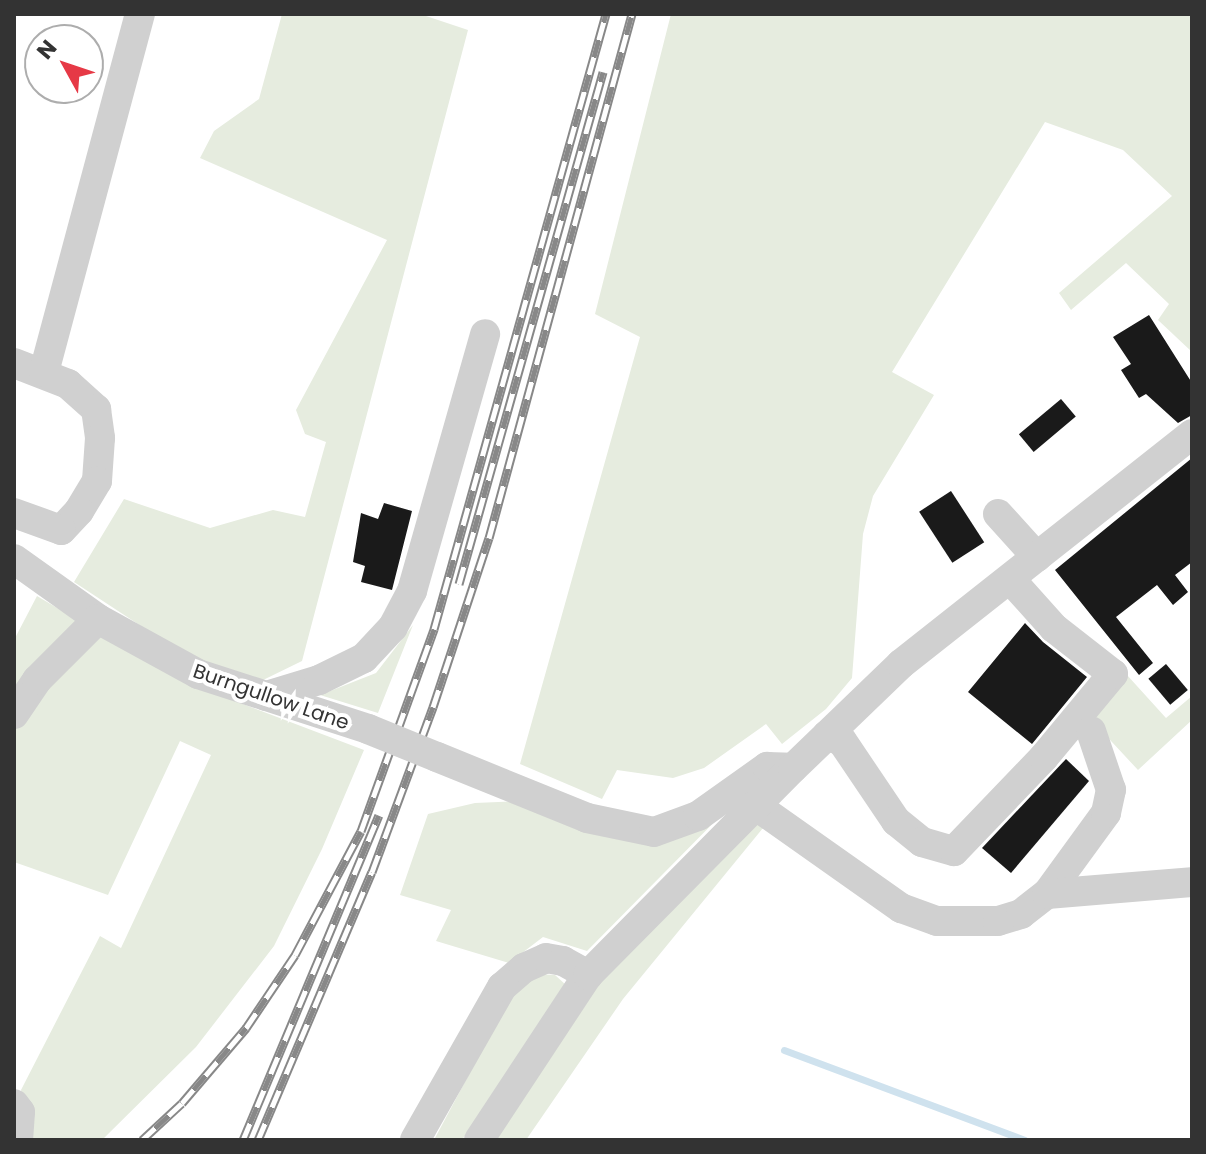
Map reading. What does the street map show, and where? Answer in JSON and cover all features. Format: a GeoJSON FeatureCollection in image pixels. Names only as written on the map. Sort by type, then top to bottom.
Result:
{"type":"FeatureCollection","features":[{"type":"Feature","properties":{"kind":"street"},"geometry":{"type":"LineString","coordinates":[[44,372],[140,14]]}},
{"type":"Feature","properties":{"kind":"street"},"geometry":{"type":"LineString","coordinates":[[266,696],[319,680],[364,658],[393,627],[412,591],[485,334]]}},
{"type":"Feature","properties":{"kind":"street"},"geometry":{"type":"LineString","coordinates":[[14,363],[44,372],[68,384],[96,409],[100,438],[97,481],[79,511],[61,530],[14,513]]}},
{"type":"Feature","properties":{"kind":"street"},"geometry":{"type":"LineString","coordinates":[[479,1140],[588,975],[755,805],[901,664],[1192,434]]}},
{"type":"Feature","properties":{"kind":"street"},"geometry":{"type":"LineString","coordinates":[[998,514],[1037,557]]}},
{"type":"Feature","properties":{"kind":"street","name":"Burngullow Lane"},"geometry":{"type":"LineString","coordinates":[[14,559],[98,619],[198,674],[368,729],[587,818],[654,832],[698,816],[767,767],[793,768]]}},
{"type":"Feature","properties":{"kind":"street"},"geometry":{"type":"LineString","coordinates":[[827,735],[842,741],[896,821],[922,842],[954,851],[1044,757],[1113,674],[1054,628],[1010,579]]}},
{"type":"Feature","properties":{"kind":"street"},"geometry":{"type":"LineString","coordinates":[[14,714],[37,680],[98,619]]}},
{"type":"Feature","properties":{"kind":"street"},"geometry":{"type":"LineString","coordinates":[[755,805],[901,908],[937,921],[998,921],[1021,914],[1047,894],[1106,813],[1111,790],[1091,731]]}},
{"type":"Feature","properties":{"kind":"street"},"geometry":{"type":"LineString","coordinates":[[1047,894],[1192,882]]}},
{"type":"Feature","properties":{"kind":"street"},"geometry":{"type":"LineString","coordinates":[[415,1140],[502,987],[524,968],[546,958],[563,961],[588,975]]}},
{"type":"Feature","properties":{"kind":"street"},"geometry":{"type":"LineString","coordinates":[[14,1104],[20,1112],[18,1140]]}},
{"type":"Feature","properties":{"kind":"shaded area"},"geometry":{"type":"Polygon","coordinates":[[[282,14],[420,14],[468,30],[302,661],[259,682],[179,651],[74,582],[124,499],[210,528],[273,510],[305,517],[326,442],[305,434],[296,410],[387,240],[200,158],[214,131],[259,99],[282,14]]]}},
{"type":"Feature","properties":{"kind":"shaded area"},"geometry":{"type":"Polygon","coordinates":[[[671,14],[1192,14],[1192,352],[1158,320],[1169,304],[1126,263],[1071,310],[1059,293],[1172,196],[1123,150],[1045,122],[892,372],[934,395],[873,496],[863,534],[852,678],[826,709],[782,744],[766,724],[704,768],[673,778],[617,770],[602,799],[520,764],[640,337],[595,314],[671,14]]]}},
{"type":"Feature","properties":{"kind":"shaded area"},"geometry":{"type":"Polygon","coordinates":[[[37,596],[106,637],[219,695],[364,750],[322,849],[274,946],[196,1047],[102,1140],[23,1140],[29,1130],[21,1090],[100,936],[121,948],[211,755],[180,741],[108,895],[14,862],[14,640],[37,596]]]}},
{"type":"Feature","properties":{"kind":"shaded area"},"geometry":{"type":"Polygon","coordinates":[[[413,625],[378,713],[320,695],[376,673],[413,625]]]}},
{"type":"Feature","properties":{"kind":"shaded area"},"geometry":{"type":"Polygon","coordinates":[[[1127,675],[1166,718],[1192,696],[1192,720],[1138,770],[1085,713],[1127,675]]]}},
{"type":"Feature","properties":{"kind":"shaded area"},"geometry":{"type":"Polygon","coordinates":[[[737,799],[587,951],[543,937],[509,963],[436,941],[451,910],[400,895],[428,814],[475,803],[522,801],[634,841],[737,799]]]}},
{"type":"Feature","properties":{"kind":"shaded area"},"geometry":{"type":"Polygon","coordinates":[[[756,823],[763,828],[623,999],[526,1140],[492,1140],[581,999],[756,823]]]}},
{"type":"Feature","properties":{"kind":"shaded area"},"geometry":{"type":"Polygon","coordinates":[[[537,974],[555,975],[566,985],[462,1140],[434,1140],[509,999],[537,974]]]}},
{"type":"Feature","properties":{"kind":"building"},"geometry":{"type":"Polygon","coordinates":[[[1149,315],[1192,383],[1192,415],[1178,423],[1146,394],[1139,398],[1121,370],[1131,364],[1113,337],[1149,315]]]}},
{"type":"Feature","properties":{"kind":"building"},"geometry":{"type":"Polygon","coordinates":[[[1061,399],[1076,417],[1034,452],[1019,434],[1061,399]]]}},
{"type":"Feature","properties":{"kind":"building"},"geometry":{"type":"Polygon","coordinates":[[[1192,458],[1192,562],[1175,575],[1188,592],[1173,605],[1157,585],[1116,617],[1153,663],[1139,675],[1055,570],[1192,458]]]}},
{"type":"Feature","properties":{"kind":"building"},"geometry":{"type":"Polygon","coordinates":[[[951,491],[984,542],[952,563],[919,512],[951,491]]]}},
{"type":"Feature","properties":{"kind":"building"},"geometry":{"type":"Polygon","coordinates":[[[384,503],[412,511],[392,590],[361,582],[365,566],[353,562],[361,513],[378,519],[384,503]]]}},
{"type":"Feature","properties":{"kind":"building"},"geometry":{"type":"Polygon","coordinates":[[[1025,623],[1043,642],[1087,677],[1032,744],[968,692],[1025,623]]]}},
{"type":"Feature","properties":{"kind":"building"},"geometry":{"type":"Polygon","coordinates":[[[1166,664],[1188,690],[1170,705],[1148,679],[1166,664]]]}},
{"type":"Feature","properties":{"kind":"building"},"geometry":{"type":"Polygon","coordinates":[[[1066,759],[1089,781],[1011,873],[982,848],[1066,759]]]}},
{"type":"Feature","properties":{"kind":"waterway"},"geometry":{"type":"LineString","coordinates":[[784,1050],[1025,1140]]}},
{"type":"Feature","properties":{"kind":"railway"},"geometry":{"type":"LineString","coordinates":[[142,1140],[182,1103],[246,1028],[295,955],[361,831],[434,629],[606,14]]}},
{"type":"Feature","properties":{"kind":"railway"},"geometry":{"type":"LineString","coordinates":[[258,1140],[372,872],[433,707],[489,538],[632,14]]}},
{"type":"Feature","properties":{"kind":"railway"},"geometry":{"type":"LineString","coordinates":[[459,584],[603,72]]}},
{"type":"Feature","properties":{"kind":"railway"},"geometry":{"type":"LineString","coordinates":[[243,1140],[379,815]]}}]}
